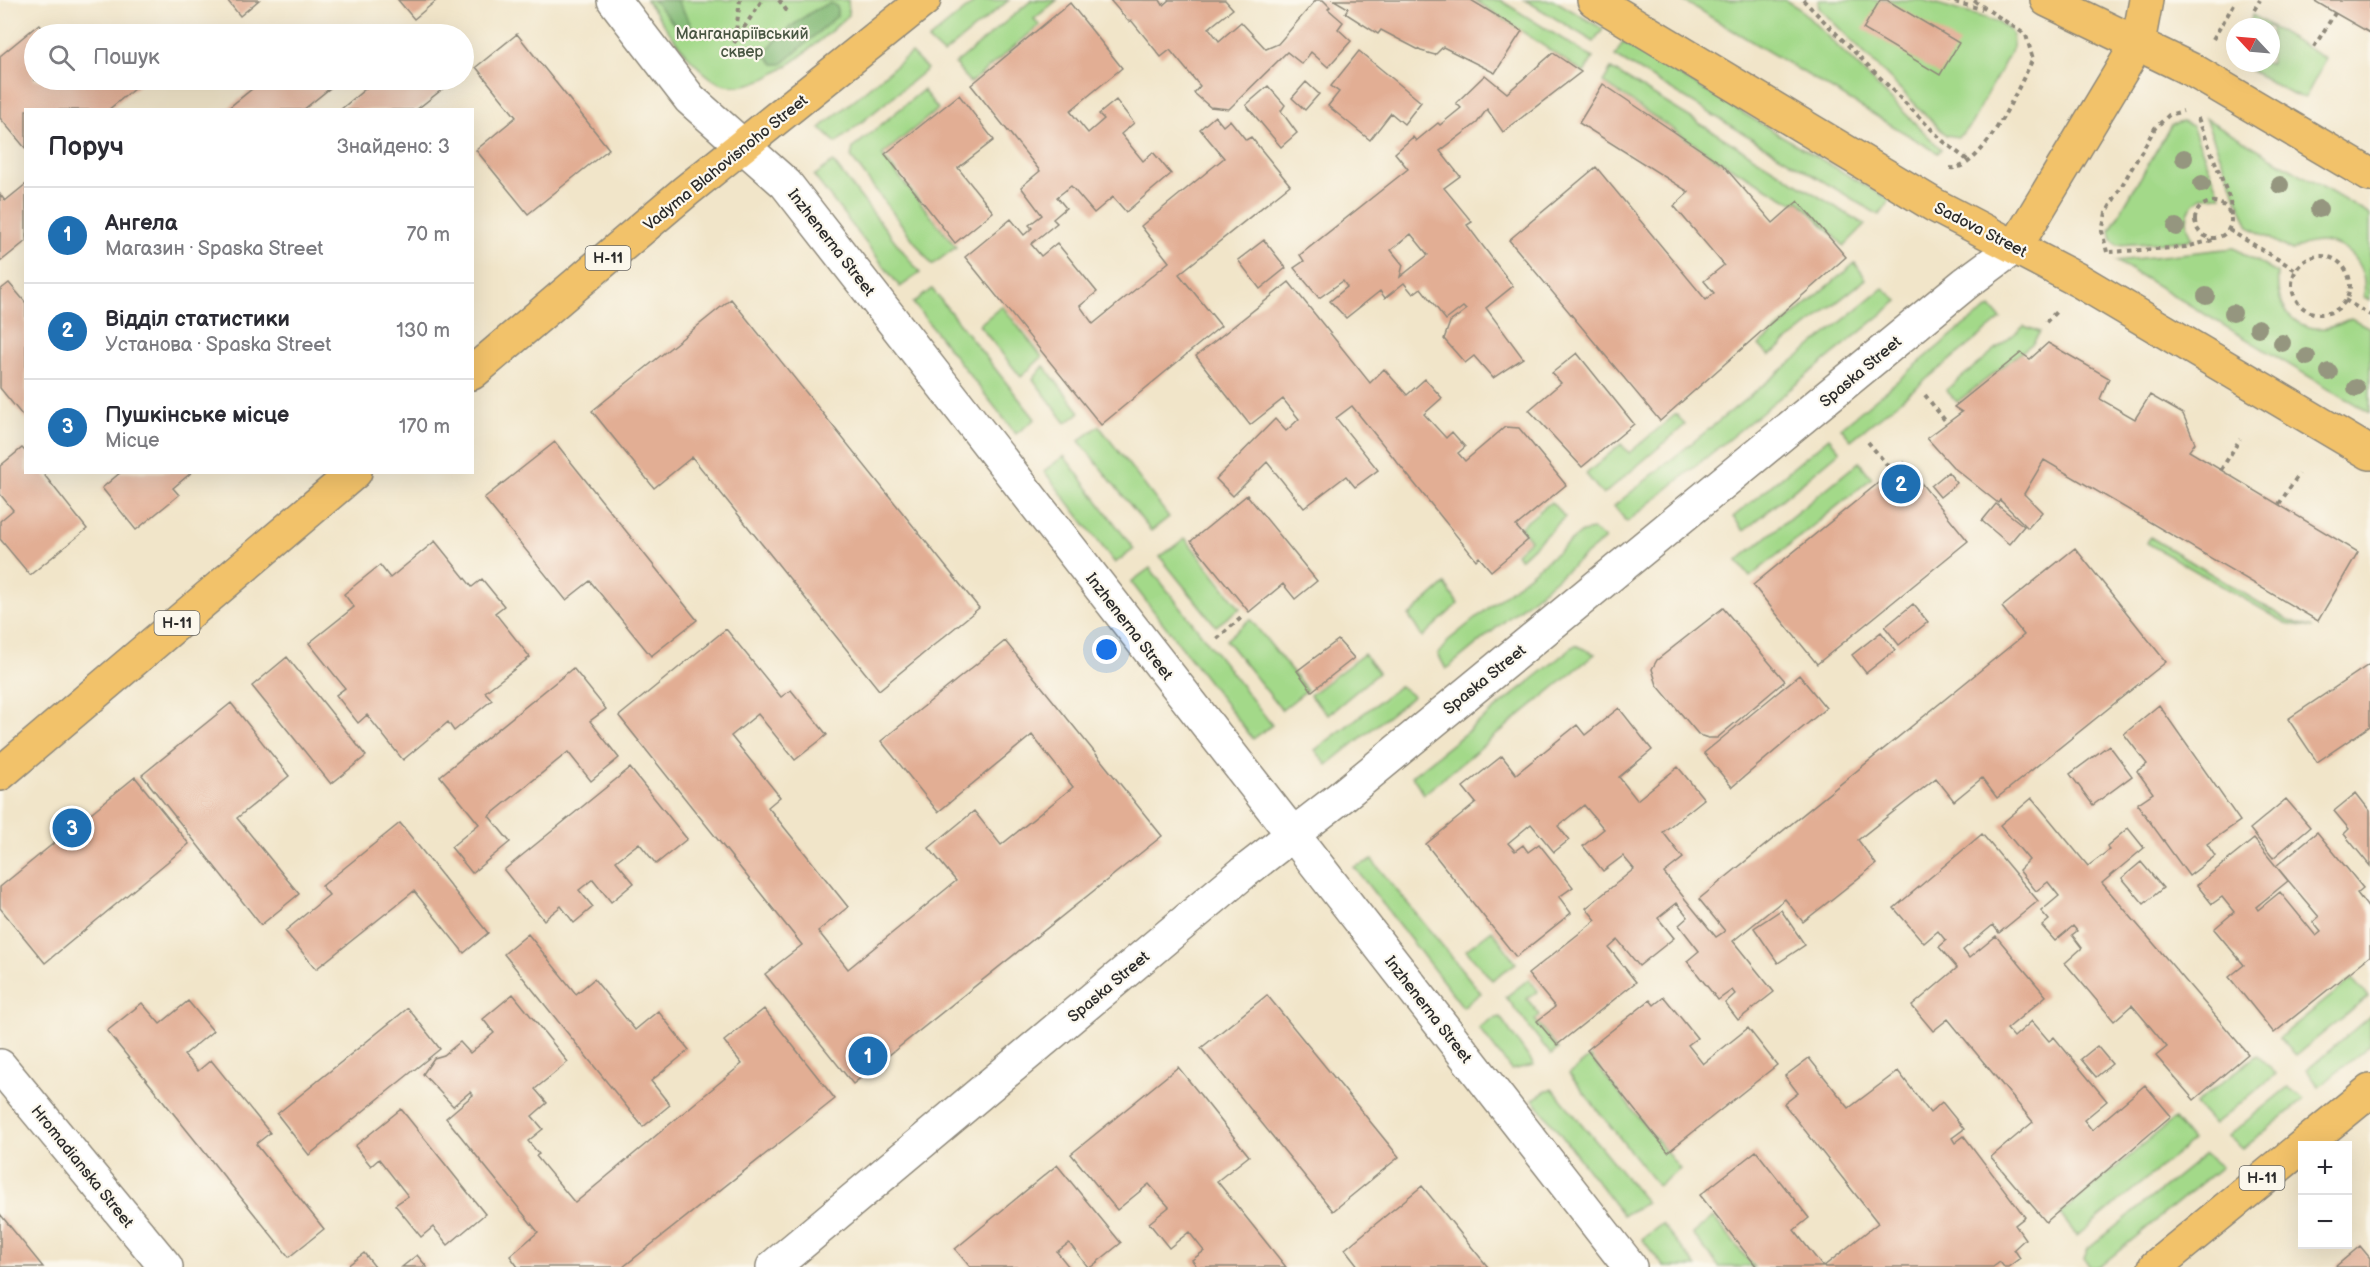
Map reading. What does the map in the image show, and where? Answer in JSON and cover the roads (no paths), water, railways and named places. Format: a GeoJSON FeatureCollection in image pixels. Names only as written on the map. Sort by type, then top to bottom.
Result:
{"type":"FeatureCollection","features":[{"type":"Feature","properties":{"kind":"main road","name":"Vadyma Blahovisnoho Street"},"geometry":{"type":"LineString","coordinates":[[474,371],[686,191],[745,146],[924,0]]}},
{"type":"Feature","properties":{"kind":"main road","name":"Sadova Street"},"geometry":{"type":"LineString","coordinates":[[1594,0],[1934,205],[2080,280],[2370,453]]}},
{"type":"Feature","properties":{"kind":"main road"},"geometry":{"type":"LineString","coordinates":[[2047,0],[2194,71],[2370,175]]}},
{"type":"Feature","properties":{"kind":"main road"},"geometry":{"type":"LineString","coordinates":[[2138,43],[2146,0]]}},
{"type":"Feature","properties":{"kind":"main road","name":"Spaska Street"},"geometry":{"type":"LineString","coordinates":[[2016,246],[2138,43]]}},
{"type":"Feature","properties":{"kind":"main road","name":"Н-11"},"geometry":{"type":"LineString","coordinates":[[0,774],[353,474]]}},
{"type":"Feature","properties":{"kind":"main road","name":"Н-11"},"geometry":{"type":"LineString","coordinates":[[2155,1267],[2370,1091]]}},
{"type":"Feature","properties":{"kind":"street","name":"Inzhenerna Street"},"geometry":{"type":"LineString","coordinates":[[614,0],[690,99],[786,183],[1630,1267]]}},
{"type":"Feature","properties":{"kind":"street","name":"Spaska Street"},"geometry":{"type":"LineString","coordinates":[[773,1267],[1243,873],[1966,284],[2016,246]]}},
{"type":"Feature","properties":{"kind":"street","name":"Hromadianska Street"},"geometry":{"type":"LineString","coordinates":[[0,1066],[166,1267]]}},
{"type":"Feature","properties":{"kind":"place","name":"Відділ статистики"},"geometry":{"type":"Point","coordinates":[1901,484]}},
{"type":"Feature","properties":{"kind":"place","name":"Пушкінське місце"},"geometry":{"type":"Point","coordinates":[72,828]}},
{"type":"Feature","properties":{"kind":"place","name":"Ангела"},"geometry":{"type":"Point","coordinates":[868,1056]}},
{"type":"Feature","properties":{"kind":"park label","name":"Манганаріївський сквер"},"geometry":{"type":"Point","coordinates":[742,42]}}]}
